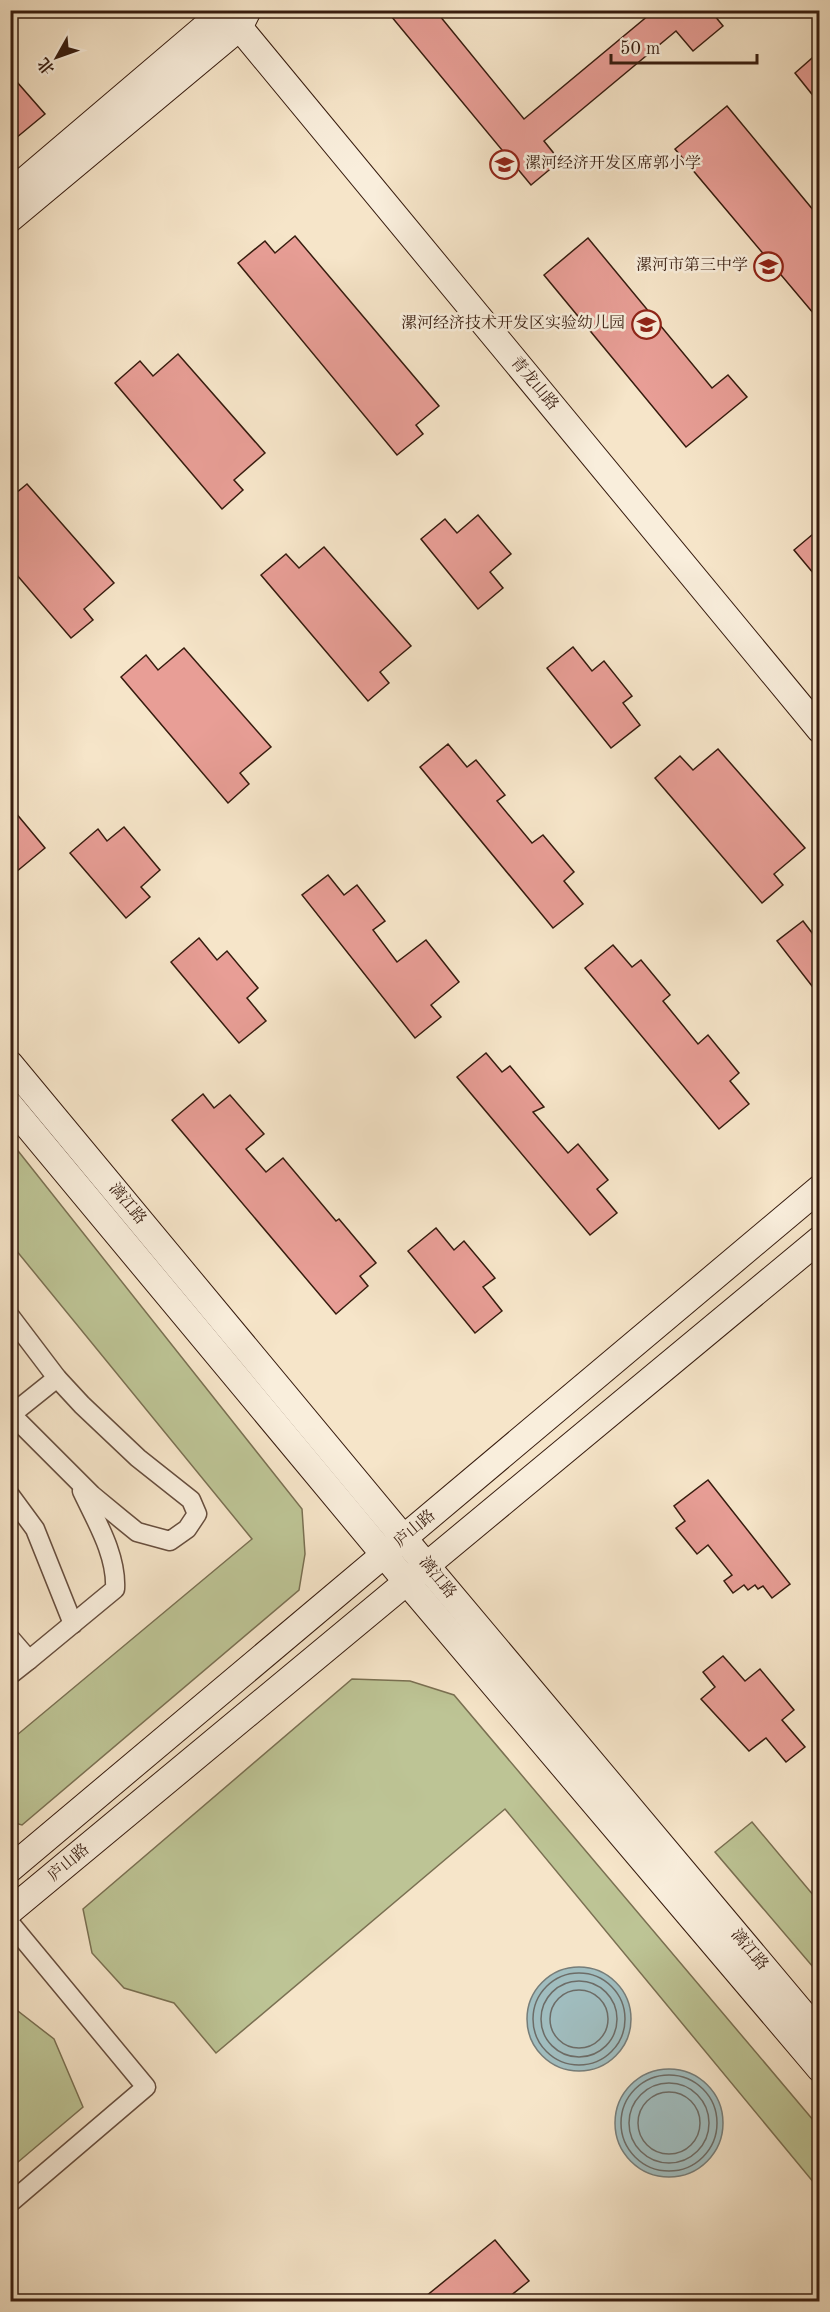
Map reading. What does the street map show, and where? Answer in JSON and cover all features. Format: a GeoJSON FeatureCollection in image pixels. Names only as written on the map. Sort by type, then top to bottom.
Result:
{"type":"FeatureCollection","features":[{"type":"Feature","properties":{"kind":"street"},"geometry":{"type":"LineString","coordinates":[[10,193],[234,15]]}},
{"type":"Feature","properties":{"kind":"street"},"geometry":{"type":"LineString","coordinates":[[10,219],[234,15]]}},
{"type":"Feature","properties":{"kind":"street","name":"青龙山路"},"geometry":{"type":"LineString","coordinates":[[234,15],[819,730]]}},
{"type":"Feature","properties":{"kind":"street","name":"漓江路"},"geometry":{"type":"LineString","coordinates":[[10,1064],[819,2034]]}},
{"type":"Feature","properties":{"kind":"street","name":"漓江路"},"geometry":{"type":"LineString","coordinates":[[10,1105],[406,1581],[819,2069]]}},
{"type":"Feature","properties":{"kind":"street","name":"庐山路"},"geometry":{"type":"LineString","coordinates":[[10,1869],[819,1188]]}},
{"type":"Feature","properties":{"kind":"street","name":"庐山路"},"geometry":{"type":"LineString","coordinates":[[10,1911],[819,1239]]}},
{"type":"Feature","properties":{"kind":"street"},"geometry":{"type":"LineString","coordinates":[[10,1316],[57,1378],[138,1458],[191,1500],[197,1514],[188,1529],[170,1541],[137,1532],[78,1481],[11,1414],[57,1378]]}},
{"type":"Feature","properties":{"kind":"street"},"geometry":{"type":"LineString","coordinates":[[10,1675],[116,1589],[116,1573],[102,1534],[78,1481]]}},
{"type":"Feature","properties":{"kind":"street"},"geometry":{"type":"LineString","coordinates":[[10,1495],[35,1529],[73,1624]]}},
{"type":"Feature","properties":{"kind":"street"},"geometry":{"type":"LineString","coordinates":[[102,1534],[121,1519]]}},
{"type":"Feature","properties":{"kind":"street"},"geometry":{"type":"LineString","coordinates":[[10,1638],[29,1660]]}},
{"type":"Feature","properties":{"kind":"street"},"geometry":{"type":"LineString","coordinates":[[10,1923],[146,2087],[10,2203]]}},
{"type":"Feature","properties":{"kind":"green space"},"geometry":{"type":"Polygon","coordinates":[[[11,1142],[302,1509],[305,1554],[299,1590],[22,1825],[11,1822],[11,1740],[252,1539],[11,1244],[11,1142]]]}},
{"type":"Feature","properties":{"kind":"green space"},"geometry":{"type":"Polygon","coordinates":[[[352,1679],[410,1681],[454,1695],[819,2127],[819,2189],[505,1809],[216,2053],[174,2003],[124,1988],[92,1953],[83,1909],[352,1679]]]}},
{"type":"Feature","properties":{"kind":"green space"},"geometry":{"type":"Polygon","coordinates":[[[752,1822],[819,1902],[819,1974],[715,1852],[752,1822]]]}},
{"type":"Feature","properties":{"kind":"green space"},"geometry":{"type":"Polygon","coordinates":[[[11,2008],[54,2039],[83,2107],[11,2168],[11,2008]]]}},
{"type":"Feature","properties":{"kind":"water"},"geometry":{"type":"Polygon","coordinates":[[[579,1967],[599,1971],[616,1982],[627,1999],[631,2019],[627,2039],[616,2056],[599,2067],[579,2071],[559,2067],[542,2056],[531,2039],[527,2019],[531,1999],[542,1982],[559,1971],[579,1967]]]}},
{"type":"Feature","properties":{"kind":"water"},"geometry":{"type":"Polygon","coordinates":[[[669,2069],[690,2073],[707,2085],[719,2102],[723,2123],[719,2144],[707,2161],[690,2173],[669,2177],[648,2173],[631,2161],[619,2144],[615,2123],[619,2102],[631,2085],[648,2073],[669,2069]]]}},
{"type":"Feature","properties":{"kind":"building"},"geometry":{"type":"Polygon","coordinates":[[[386,10],[435,10],[524,119],[655,10],[710,10],[723,26],[693,51],[676,31],[544,141],[560,161],[531,185],[386,10]]]}},
{"type":"Feature","properties":{"kind":"building"},"geometry":{"type":"Polygon","coordinates":[[[819,52],[819,103],[795,73],[819,52]]]}},
{"type":"Feature","properties":{"kind":"building"},"geometry":{"type":"Polygon","coordinates":[[[10,74],[45,114],[10,143],[10,74]]]}},
{"type":"Feature","properties":{"kind":"building"},"geometry":{"type":"Polygon","coordinates":[[[727,106],[819,217],[819,320],[675,149],[727,106]]]}},
{"type":"Feature","properties":{"kind":"building"},"geometry":{"type":"Polygon","coordinates":[[[295,236],[439,406],[416,425],[423,434],[397,455],[238,263],[265,241],[275,253],[295,236]]]}},
{"type":"Feature","properties":{"kind":"building"},"geometry":{"type":"Polygon","coordinates":[[[588,238],[712,388],[728,375],[747,397],[686,447],[544,275],[588,238]]]}},
{"type":"Feature","properties":{"kind":"building"},"geometry":{"type":"Polygon","coordinates":[[[178,354],[265,453],[234,480],[243,490],[222,509],[115,383],[140,361],[153,376],[178,354]]]}},
{"type":"Feature","properties":{"kind":"building"},"geometry":{"type":"Polygon","coordinates":[[[27,484],[114,583],[84,609],[93,620],[71,638],[10,567],[10,498],[27,484]]]}},
{"type":"Feature","properties":{"kind":"building"},"geometry":{"type":"Polygon","coordinates":[[[478,515],[511,554],[490,572],[503,588],[478,609],[421,539],[445,519],[457,533],[478,515]]]}},
{"type":"Feature","properties":{"kind":"building"},"geometry":{"type":"Polygon","coordinates":[[[819,529],[819,580],[794,550],[819,529]]]}},
{"type":"Feature","properties":{"kind":"building"},"geometry":{"type":"Polygon","coordinates":[[[324,547],[411,646],[380,672],[389,683],[368,701],[261,575],[286,554],[299,568],[324,547]]]}},
{"type":"Feature","properties":{"kind":"building"},"geometry":{"type":"Polygon","coordinates":[[[573,647],[592,671],[604,661],[632,696],[623,703],[640,725],[611,748],[547,668],[573,647]]]}},
{"type":"Feature","properties":{"kind":"building"},"geometry":{"type":"Polygon","coordinates":[[[184,648],[271,747],[240,773],[249,784],[228,803],[121,677],[146,655],[158,670],[184,648]]]}},
{"type":"Feature","properties":{"kind":"building"},"geometry":{"type":"Polygon","coordinates":[[[448,744],[467,767],[476,760],[505,795],[497,801],[532,843],[543,835],[574,872],[564,881],[583,904],[553,928],[420,767],[448,744]]]}},
{"type":"Feature","properties":{"kind":"building"},"geometry":{"type":"Polygon","coordinates":[[[718,749],[805,848],[774,874],[783,885],[762,903],[655,778],[680,756],[693,770],[718,749]]]}},
{"type":"Feature","properties":{"kind":"building"},"geometry":{"type":"Polygon","coordinates":[[[10,806],[45,848],[10,877],[10,806]]]}},
{"type":"Feature","properties":{"kind":"building"},"geometry":{"type":"Polygon","coordinates":[[[124,827],[160,870],[141,887],[150,897],[126,918],[70,853],[98,829],[107,841],[124,827]]]}},
{"type":"Feature","properties":{"kind":"building"},"geometry":{"type":"Polygon","coordinates":[[[328,875],[344,895],[357,885],[385,921],[373,930],[397,962],[426,940],[459,982],[431,1005],[441,1017],[415,1038],[302,895],[328,875]]]}},
{"type":"Feature","properties":{"kind":"building"},"geometry":{"type":"Polygon","coordinates":[[[803,921],[819,942],[819,995],[777,941],[803,921]]]}},
{"type":"Feature","properties":{"kind":"building"},"geometry":{"type":"Polygon","coordinates":[[[199,938],[217,960],[227,951],[258,988],[247,998],[266,1021],[239,1043],[171,962],[199,938]]]}},
{"type":"Feature","properties":{"kind":"building"},"geometry":{"type":"Polygon","coordinates":[[[613,945],[632,967],[641,960],[670,995],[663,1001],[698,1044],[708,1035],[739,1073],[730,1081],[749,1104],[719,1129],[585,968],[613,945]]]}},
{"type":"Feature","properties":{"kind":"building"},"geometry":{"type":"Polygon","coordinates":[[[486,1053],[502,1072],[510,1066],[544,1107],[533,1112],[568,1153],[578,1144],[608,1180],[597,1189],[617,1213],[590,1235],[457,1077],[486,1053]]]}},
{"type":"Feature","properties":{"kind":"building"},"geometry":{"type":"Polygon","coordinates":[[[203,1094],[214,1108],[230,1095],[264,1134],[246,1149],[266,1172],[283,1158],[336,1221],[339,1219],[376,1263],[360,1276],[368,1286],[336,1314],[172,1120],[203,1094]]]}},
{"type":"Feature","properties":{"kind":"building"},"geometry":{"type":"Polygon","coordinates":[[[436,1228],[454,1250],[464,1241],[495,1278],[483,1287],[502,1311],[475,1333],[408,1251],[436,1228]]]}},
{"type":"Feature","properties":{"kind":"building"},"geometry":{"type":"Polygon","coordinates":[[[708,1480],[790,1584],[772,1598],[763,1586],[758,1589],[755,1585],[748,1590],[744,1585],[733,1593],[724,1581],[732,1575],[708,1545],[697,1554],[676,1528],[685,1521],[674,1506],[708,1480]]]}},
{"type":"Feature","properties":{"kind":"building"},"geometry":{"type":"Polygon","coordinates":[[[723,1656],[745,1681],[760,1669],[794,1710],[782,1720],[805,1747],[786,1762],[766,1738],[749,1751],[701,1699],[715,1687],[703,1672],[723,1656]]]}},
{"type":"Feature","properties":{"kind":"building"},"geometry":{"type":"Polygon","coordinates":[[[495,2240],[529,2281],[504,2301],[420,2301],[495,2240]]]}},
{"type":"Feature","properties":{"kind":"place","name":"漯河经济开发区席郭小学"},"geometry":{"type":"Point","coordinates":[504,164]}},
{"type":"Feature","properties":{"kind":"place","name":"漯河市第三中学"},"geometry":{"type":"Point","coordinates":[769,266]}},
{"type":"Feature","properties":{"kind":"place","name":"漯河经济技术开发区实验幼儿园"},"geometry":{"type":"Point","coordinates":[646,324]}}]}
